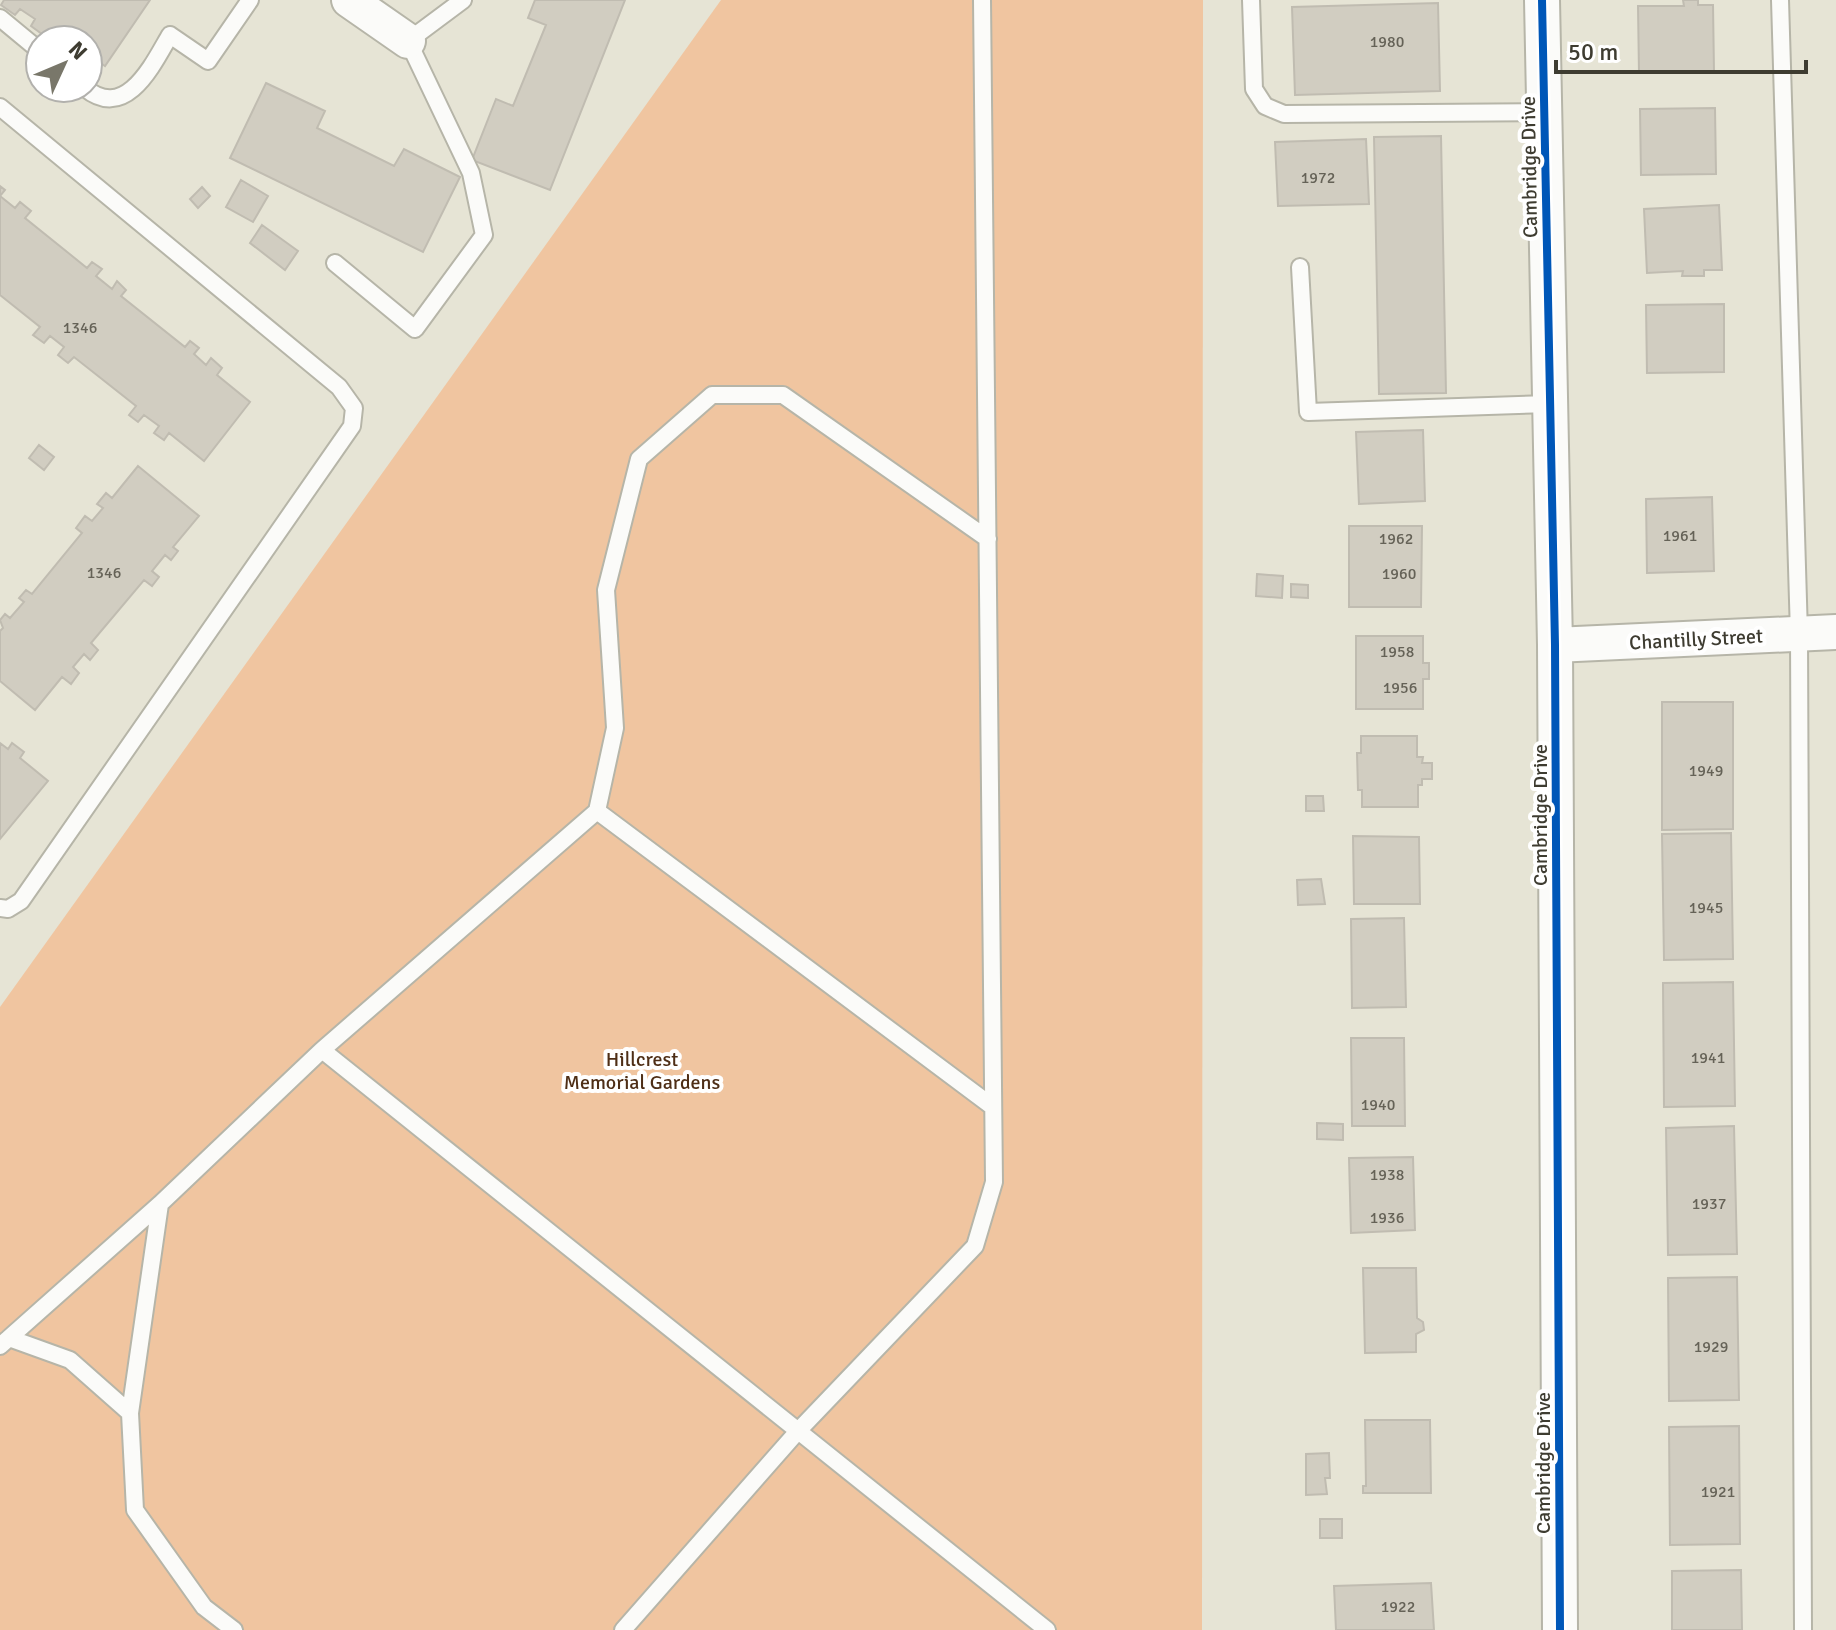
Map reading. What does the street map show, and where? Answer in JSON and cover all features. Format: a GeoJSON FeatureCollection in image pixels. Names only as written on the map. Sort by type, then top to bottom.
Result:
{"type":"FeatureCollection","features":[{"type":"Feature","properties":{"kind":"street"},"geometry":{"type":"LineString","coordinates":[[349,0],[408,41]]}},
{"type":"Feature","properties":{"kind":"street","name":"Cambridge Drive"},"geometry":{"type":"LineString","coordinates":[[1542,0],[1555,645],[1560,1630]]}},
{"type":"Feature","properties":{"kind":"street","name":"Chantilly Street"},"geometry":{"type":"LineString","coordinates":[[1555,645],[1836,632]]}},
{"type":"Feature","properties":{"kind":"lane"},"geometry":{"type":"LineString","coordinates":[[104,97],[129,93],[143,80],[170,35],[208,61],[250,0]]}},
{"type":"Feature","properties":{"kind":"lane"},"geometry":{"type":"LineString","coordinates":[[335,263],[415,329],[484,235],[471,173],[408,41],[463,0]]}},
{"type":"Feature","properties":{"kind":"lane"},"geometry":{"type":"LineString","coordinates":[[623,1630],[798,1431],[975,1246],[994,1182],[982,0]]}},
{"type":"Feature","properties":{"kind":"lane"},"geometry":{"type":"LineString","coordinates":[[1251,0],[1254,89],[1265,106],[1284,114],[1544,112]]}},
{"type":"Feature","properties":{"kind":"lane"},"geometry":{"type":"LineString","coordinates":[[1780,0],[1799,634],[1803,1630]]}},
{"type":"Feature","properties":{"kind":"lane"},"geometry":{"type":"LineString","coordinates":[[0,18],[24,38]]}},
{"type":"Feature","properties":{"kind":"lane"},"geometry":{"type":"LineString","coordinates":[[0,107],[339,387],[354,408],[352,426],[21,901],[8,909],[0,908]]}},
{"type":"Feature","properties":{"kind":"lane"},"geometry":{"type":"LineString","coordinates":[[1300,267],[1308,412],[1550,404]]}},
{"type":"Feature","properties":{"kind":"lane"},"geometry":{"type":"LineString","coordinates":[[4,1342],[160,1204],[322,1050],[597,811],[615,728],[606,590],[639,459],[712,395],[783,395],[988,539]]}},
{"type":"Feature","properties":{"kind":"lane"},"geometry":{"type":"LineString","coordinates":[[597,811],[993,1107]]}},
{"type":"Feature","properties":{"kind":"lane"},"geometry":{"type":"LineString","coordinates":[[322,1050],[1047,1630]]}},
{"type":"Feature","properties":{"kind":"lane"},"geometry":{"type":"LineString","coordinates":[[160,1204],[130,1413],[135,1510],[204,1607],[234,1630]]}},
{"type":"Feature","properties":{"kind":"lane"},"geometry":{"type":"LineString","coordinates":[[4,1342],[70,1360],[130,1413]]}},
{"type":"Feature","properties":{"kind":"green space","name":"Hillcrest Memorial Gardens"},"geometry":{"type":"Polygon","coordinates":[[[721,0],[1203,0],[1202,1630],[0,1630],[0,1007],[721,0]]]}},
{"type":"Feature","properties":{"kind":"building"},"geometry":{"type":"Polygon","coordinates":[[[4,0],[150,0],[105,66],[104,24],[32,24],[35,19],[20,9],[15,15],[1,5],[4,0]]]}},
{"type":"Feature","properties":{"kind":"building"},"geometry":{"type":"Polygon","coordinates":[[[535,0],[625,0],[550,190],[472,160],[496,99],[513,106],[546,25],[528,18],[535,0]]]}},
{"type":"Feature","properties":{"kind":"building"},"geometry":{"type":"Polygon","coordinates":[[[1683,0],[1698,0],[1698,5],[1713,5],[1714,72],[1639,73],[1638,6],[1684,6],[1683,0]]]}},
{"type":"Feature","properties":{"kind":"building"},"geometry":{"type":"Polygon","coordinates":[[[1438,3],[1440,91],[1295,95],[1292,7],[1438,3]]]}},
{"type":"Feature","properties":{"kind":"building"},"geometry":{"type":"Polygon","coordinates":[[[266,83],[325,111],[317,128],[394,166],[404,149],[460,177],[423,252],[230,158],[266,83]]]}},
{"type":"Feature","properties":{"kind":"building"},"geometry":{"type":"Polygon","coordinates":[[[1715,108],[1716,174],[1641,175],[1640,109],[1715,108]]]}},
{"type":"Feature","properties":{"kind":"building"},"geometry":{"type":"Polygon","coordinates":[[[1441,136],[1446,393],[1379,394],[1374,137],[1441,136]]]}},
{"type":"Feature","properties":{"kind":"building"},"geometry":{"type":"Polygon","coordinates":[[[1366,139],[1369,204],[1278,206],[1275,142],[1366,139]]]}},
{"type":"Feature","properties":{"kind":"building"},"geometry":{"type":"Polygon","coordinates":[[[241,180],[268,196],[253,222],[226,207],[241,180]]]}},
{"type":"Feature","properties":{"kind":"building"},"geometry":{"type":"Polygon","coordinates":[[[202,187],[210,196],[198,208],[190,199],[202,187]]]}},
{"type":"Feature","properties":{"kind":"building"},"geometry":{"type":"Polygon","coordinates":[[[0,196],[15,208],[20,202],[31,211],[25,218],[87,268],[92,262],[102,269],[96,276],[112,289],[117,281],[126,290],[121,296],[185,347],[190,341],[199,348],[194,354],[206,365],[211,358],[222,368],[217,375],[250,402],[204,461],[169,433],[164,440],[154,433],[159,426],[144,415],[138,422],[129,415],[136,406],[74,357],[68,363],[58,355],[64,347],[50,336],[44,343],[33,335],[40,327],[0,295],[0,196]]]}},
{"type":"Feature","properties":{"kind":"building"},"geometry":{"type":"Polygon","coordinates":[[[1719,205],[1722,270],[1704,270],[1704,276],[1682,276],[1683,271],[1647,273],[1644,209],[1719,205]]]}},
{"type":"Feature","properties":{"kind":"building"},"geometry":{"type":"Polygon","coordinates":[[[262,225],[298,251],[285,270],[250,243],[262,225]]]}},
{"type":"Feature","properties":{"kind":"building"},"geometry":{"type":"Polygon","coordinates":[[[1724,304],[1724,372],[1647,373],[1646,305],[1724,304]]]}},
{"type":"Feature","properties":{"kind":"building"},"geometry":{"type":"Polygon","coordinates":[[[1423,430],[1425,501],[1359,504],[1356,432],[1423,430]]]}},
{"type":"Feature","properties":{"kind":"building"},"geometry":{"type":"Polygon","coordinates":[[[39,445],[54,457],[44,470],[29,458],[39,445]]]}},
{"type":"Feature","properties":{"kind":"building"},"geometry":{"type":"Polygon","coordinates":[[[138,466],[199,516],[173,547],[178,551],[171,560],[165,555],[152,571],[159,577],[152,586],[144,580],[91,643],[98,650],[90,660],[84,654],[73,667],[79,673],[71,684],[62,677],[35,710],[0,681],[0,631],[3,628],[0,620],[5,614],[10,618],[24,602],[19,598],[26,590],[32,594],[82,533],[76,528],[85,516],[92,521],[103,508],[97,504],[106,493],[112,498],[138,466]]]}},
{"type":"Feature","properties":{"kind":"building"},"geometry":{"type":"Polygon","coordinates":[[[1712,497],[1714,571],[1647,573],[1646,499],[1712,497]]]}},
{"type":"Feature","properties":{"kind":"building"},"geometry":{"type":"Polygon","coordinates":[[[1349,526],[1422,526],[1421,607],[1349,607],[1349,526]]]}},
{"type":"Feature","properties":{"kind":"building"},"geometry":{"type":"Polygon","coordinates":[[[1257,574],[1283,576],[1282,598],[1256,596],[1257,574]]]}},
{"type":"Feature","properties":{"kind":"building"},"geometry":{"type":"Polygon","coordinates":[[[1291,584],[1308,585],[1308,598],[1291,597],[1291,584]]]}},
{"type":"Feature","properties":{"kind":"building"},"geometry":{"type":"Polygon","coordinates":[[[1356,636],[1423,636],[1423,663],[1429,663],[1429,679],[1423,679],[1423,709],[1356,709],[1356,636]]]}},
{"type":"Feature","properties":{"kind":"building"},"geometry":{"type":"Polygon","coordinates":[[[1662,702],[1733,702],[1733,829],[1662,830],[1662,702]]]}},
{"type":"Feature","properties":{"kind":"building"},"geometry":{"type":"Polygon","coordinates":[[[1361,736],[1417,736],[1417,757],[1423,757],[1422,763],[1432,763],[1432,779],[1422,779],[1422,785],[1418,785],[1418,807],[1362,807],[1362,790],[1358,790],[1357,753],[1361,753],[1361,736]]]}},
{"type":"Feature","properties":{"kind":"building"},"geometry":{"type":"Polygon","coordinates":[[[0,743],[8,749],[12,743],[24,752],[20,758],[48,781],[0,839],[0,743]]]}},
{"type":"Feature","properties":{"kind":"building"},"geometry":{"type":"Polygon","coordinates":[[[1306,796],[1323,796],[1324,811],[1306,811],[1306,796]]]}},
{"type":"Feature","properties":{"kind":"building"},"geometry":{"type":"Polygon","coordinates":[[[1731,833],[1733,959],[1664,960],[1662,834],[1731,833]]]}},
{"type":"Feature","properties":{"kind":"building"},"geometry":{"type":"Polygon","coordinates":[[[1353,836],[1419,837],[1420,904],[1354,904],[1353,836]]]}},
{"type":"Feature","properties":{"kind":"building"},"geometry":{"type":"Polygon","coordinates":[[[1321,879],[1325,904],[1298,905],[1297,880],[1321,879]]]}},
{"type":"Feature","properties":{"kind":"building"},"geometry":{"type":"Polygon","coordinates":[[[1404,918],[1406,1007],[1352,1008],[1351,919],[1404,918]]]}},
{"type":"Feature","properties":{"kind":"building"},"geometry":{"type":"Polygon","coordinates":[[[1733,982],[1735,1106],[1664,1107],[1663,983],[1733,982]]]}},
{"type":"Feature","properties":{"kind":"building"},"geometry":{"type":"Polygon","coordinates":[[[1351,1038],[1404,1038],[1405,1126],[1352,1126],[1351,1038]]]}},
{"type":"Feature","properties":{"kind":"building"},"geometry":{"type":"Polygon","coordinates":[[[1317,1123],[1343,1124],[1343,1140],[1317,1139],[1317,1123]]]}},
{"type":"Feature","properties":{"kind":"building"},"geometry":{"type":"Polygon","coordinates":[[[1734,1126],[1737,1254],[1668,1255],[1666,1128],[1734,1126]]]}},
{"type":"Feature","properties":{"kind":"building"},"geometry":{"type":"Polygon","coordinates":[[[1413,1157],[1415,1230],[1351,1233],[1349,1158],[1413,1157]]]}},
{"type":"Feature","properties":{"kind":"building"},"geometry":{"type":"Polygon","coordinates":[[[1363,1268],[1416,1268],[1417,1318],[1423,1322],[1424,1330],[1416,1334],[1416,1352],[1365,1353],[1363,1268]]]}},
{"type":"Feature","properties":{"kind":"building"},"geometry":{"type":"Polygon","coordinates":[[[1737,1277],[1739,1400],[1669,1401],[1668,1278],[1737,1277]]]}},
{"type":"Feature","properties":{"kind":"building"},"geometry":{"type":"Polygon","coordinates":[[[1365,1420],[1430,1420],[1431,1493],[1363,1493],[1363,1486],[1366,1486],[1365,1420]]]}},
{"type":"Feature","properties":{"kind":"building"},"geometry":{"type":"Polygon","coordinates":[[[1739,1426],[1740,1544],[1670,1545],[1669,1427],[1739,1426]]]}},
{"type":"Feature","properties":{"kind":"building"},"geometry":{"type":"Polygon","coordinates":[[[1329,1453],[1330,1478],[1325,1478],[1327,1494],[1306,1495],[1306,1454],[1329,1453]]]}},
{"type":"Feature","properties":{"kind":"building"},"geometry":{"type":"Polygon","coordinates":[[[1320,1519],[1342,1519],[1342,1538],[1320,1538],[1320,1519]]]}},
{"type":"Feature","properties":{"kind":"building"},"geometry":{"type":"Polygon","coordinates":[[[1741,1570],[1742,1630],[1672,1630],[1672,1571],[1741,1570]]]}},
{"type":"Feature","properties":{"kind":"building"},"geometry":{"type":"Polygon","coordinates":[[[1431,1583],[1434,1630],[1336,1630],[1334,1586],[1431,1583]]]}},
{"type":"Feature","properties":{"kind":"cycle path"},"geometry":{"type":"LineString","coordinates":[[1542,0],[1555,645],[1560,1630]]}}]}
